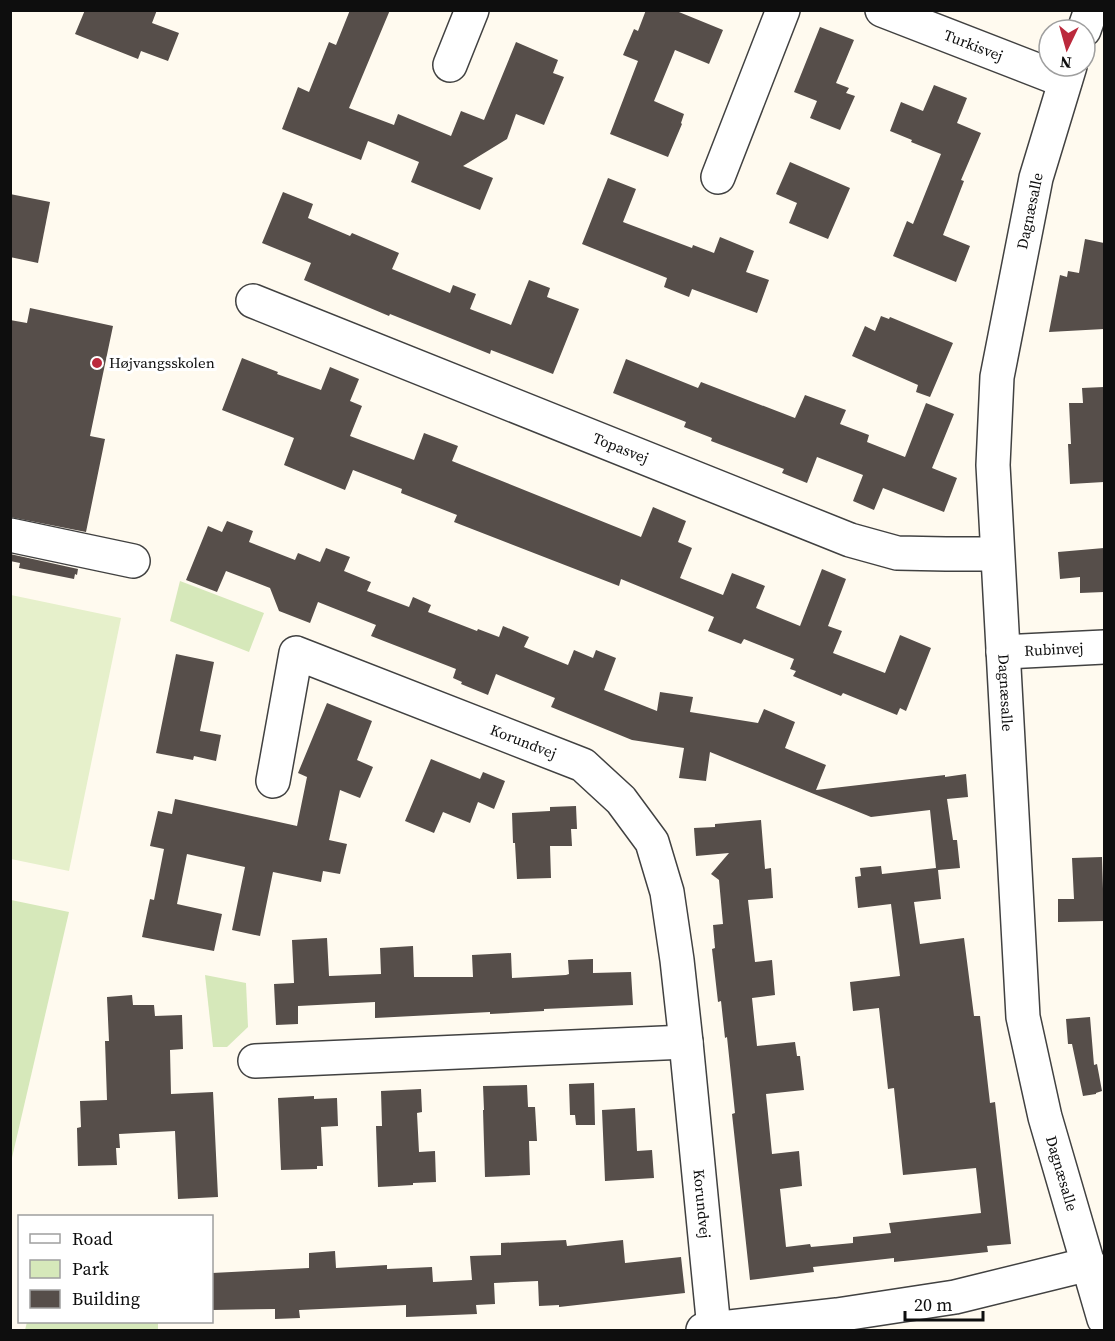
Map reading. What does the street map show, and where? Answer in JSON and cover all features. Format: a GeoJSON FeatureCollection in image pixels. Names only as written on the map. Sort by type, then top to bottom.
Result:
{"type":"FeatureCollection","features":[{"type":"Feature","properties":{"kind":"street"},"geometry":{"type":"LineString","coordinates":[[450,65],[472,10]]}},
{"type":"Feature","properties":{"kind":"street"},"geometry":{"type":"LineString","coordinates":[[718,177],[783,10]]}},
{"type":"Feature","properties":{"kind":"street","name":"Turkisvej"},"geometry":{"type":"LineString","coordinates":[[882,10],[1037,62]]}},
{"type":"Feature","properties":{"kind":"street","name":"Dagnæsalle"},"geometry":{"type":"LineString","coordinates":[[1066,78],[1036,178],[997,377],[993,465],[1023,1017],[1045,1116],[1104,1318]]}},
{"type":"Feature","properties":{"kind":"street","name":"Topasvej"},"geometry":{"type":"LineString","coordinates":[[253,301],[850,540],[897,553],[997,554]]}},
{"type":"Feature","properties":{"kind":"street"},"geometry":{"type":"LineString","coordinates":[[10,535],[133,561]]}},
{"type":"Feature","properties":{"kind":"street","name":"Rubinvej"},"geometry":{"type":"LineString","coordinates":[[1004,652],[1104,647]]}},
{"type":"Feature","properties":{"kind":"street","name":"Korundvej"},"geometry":{"type":"LineString","coordinates":[[273,780],[296,653],[583,765],[621,800],[652,842],[667,892],[686,1042],[709,1330],[838,1323],[1089,1264]]}},
{"type":"Feature","properties":{"kind":"street"},"geometry":{"type":"LineString","coordinates":[[255,1061],[686,1042]]}},
{"type":"Feature","properties":{"kind":"green space"},"geometry":{"type":"Polygon","coordinates":[[[180,581],[264,613],[249,652],[170,621],[180,581]]]}},
{"type":"Feature","properties":{"kind":"green space"},"geometry":{"type":"Polygon","coordinates":[[[11,595],[121,618],[69,871],[11,859],[11,595]]]}},
{"type":"Feature","properties":{"kind":"green space"},"geometry":{"type":"Polygon","coordinates":[[[10,900],[69,912],[11,1162],[10,900]]]}},
{"type":"Feature","properties":{"kind":"green space"},"geometry":{"type":"Polygon","coordinates":[[[205,975],[246,983],[248,1027],[227,1047],[213,1047],[205,975]]]}},
{"type":"Feature","properties":{"kind":"green space"},"geometry":{"type":"Polygon","coordinates":[[[27,1323],[158,1323],[158,1330],[25,1330],[27,1323]]]}},
{"type":"Feature","properties":{"kind":"building"},"geometry":{"type":"Polygon","coordinates":[[[85,10],[157,10],[152,23],[179,33],[168,61],[141,51],[138,59],[75,34],[85,10]]]}},
{"type":"Feature","properties":{"kind":"building"},"geometry":{"type":"Polygon","coordinates":[[[350,10],[390,10],[349,108],[394,125],[398,114],[451,136],[461,111],[484,120],[516,42],[558,60],[553,73],[564,77],[544,125],[516,114],[507,139],[463,166],[493,178],[480,210],[411,182],[419,162],[368,141],[361,160],[282,129],[298,87],[309,92],[329,42],[336,45],[350,10]]]}},
{"type":"Feature","properties":{"kind":"building"},"geometry":{"type":"Polygon","coordinates":[[[646,10],[674,10],[723,30],[709,64],[675,50],[654,101],[684,114],[668,157],[610,134],[638,61],[623,55],[634,29],[638,31],[646,10]]]}},
{"type":"Feature","properties":{"kind":"building"},"geometry":{"type":"Polygon","coordinates":[[[820,27],[854,40],[836,83],[849,88],[846,93],[855,96],[840,130],[810,118],[817,101],[794,92],[820,27]]]}},
{"type":"Feature","properties":{"kind":"building"},"geometry":{"type":"Polygon","coordinates":[[[934,85],[967,98],[957,123],[981,133],[961,180],[964,181],[943,235],[970,246],[956,282],[893,256],[907,221],[913,224],[941,154],[890,131],[901,102],[923,111],[934,85]]]}},
{"type":"Feature","properties":{"kind":"building"},"geometry":{"type":"Polygon","coordinates":[[[790,162],[850,188],[828,239],[789,223],[797,203],[776,194],[790,162]]]}},
{"type":"Feature","properties":{"kind":"building"},"geometry":{"type":"Polygon","coordinates":[[[608,178],[636,189],[623,222],[692,248],[693,245],[714,253],[720,237],[754,251],[746,272],[769,280],[757,313],[692,289],[689,297],[664,287],[667,278],[582,244],[608,178]]]}},
{"type":"Feature","properties":{"kind":"building"},"geometry":{"type":"Polygon","coordinates":[[[283,192],[313,204],[308,218],[399,253],[392,269],[450,293],[453,285],[476,294],[470,309],[511,325],[529,280],[550,288],[547,297],[579,309],[553,374],[491,350],[490,354],[390,314],[389,316],[304,280],[311,263],[262,243],[283,192]]]}},
{"type":"Feature","properties":{"kind":"building"},"geometry":{"type":"Polygon","coordinates":[[[10,194],[50,202],[38,263],[10,257],[10,194]]]}},
{"type":"Feature","properties":{"kind":"building"},"geometry":{"type":"Polygon","coordinates":[[[1085,239],[1104,243],[1104,329],[1049,332],[1060,275],[1067,277],[1068,271],[1079,273],[1085,239]]]}},
{"type":"Feature","properties":{"kind":"building"},"geometry":{"type":"Polygon","coordinates":[[[30,308],[113,326],[90,436],[105,439],[86,532],[10,517],[10,320],[27,323],[30,308]]]}},
{"type":"Feature","properties":{"kind":"building"},"geometry":{"type":"Polygon","coordinates":[[[881,316],[889,319],[890,317],[953,343],[930,397],[916,392],[918,385],[852,356],[865,326],[875,331],[881,316]]]}},
{"type":"Feature","properties":{"kind":"building"},"geometry":{"type":"Polygon","coordinates":[[[242,358],[321,390],[330,367],[359,379],[350,401],[362,406],[350,436],[414,460],[424,433],[458,446],[452,461],[641,537],[653,507],[686,521],[678,542],[692,548],[680,578],[723,595],[732,573],[765,586],[756,608],[800,626],[822,569],[846,579],[828,626],[842,631],[833,653],[885,673],[900,635],[931,648],[906,711],[900,708],[897,715],[843,693],[841,696],[793,676],[796,671],[790,669],[794,659],[744,639],[741,644],[708,631],[714,617],[621,579],[619,586],[454,522],[457,515],[401,493],[402,489],[353,470],[345,490],[284,465],[294,438],[222,410],[242,358]]]}},
{"type":"Feature","properties":{"kind":"building"},"geometry":{"type":"Polygon","coordinates":[[[626,359],[698,388],[701,382],[795,418],[805,395],[846,410],[840,424],[869,435],[867,442],[905,457],[926,403],[954,414],[932,468],[957,478],[944,512],[883,488],[874,510],[853,501],[863,475],[817,457],[807,483],[782,473],[784,469],[711,441],[712,438],[684,427],[686,422],[613,393],[626,359]]]}},
{"type":"Feature","properties":{"kind":"building"},"geometry":{"type":"Polygon","coordinates":[[[1104,387],[1104,482],[1070,484],[1069,403],[1083,403],[1082,388],[1104,387]]]}},
{"type":"Feature","properties":{"kind":"building"},"geometry":{"type":"Polygon","coordinates":[[[227,521],[253,531],[249,542],[295,560],[298,553],[320,562],[326,548],[350,557],[344,571],[371,582],[367,591],[409,607],[413,597],[431,605],[428,612],[499,637],[503,626],[529,637],[524,647],[568,665],[574,650],[593,658],[596,650],[616,658],[604,690],[657,711],[660,692],[693,697],[690,712],[758,723],[764,709],[795,722],[785,748],[826,765],[816,790],[966,774],[968,797],[947,799],[953,840],[957,840],[960,868],[938,870],[941,899],[914,902],[920,944],[964,938],[974,1016],[980,1016],[990,1103],[995,1102],[1011,1244],[987,1246],[988,1252],[894,1262],[894,1258],[813,1267],[814,1272],[750,1280],[732,1114],[735,1113],[727,1037],[725,1038],[721,1001],[718,1002],[712,949],[715,948],[713,925],[723,924],[719,880],[711,874],[729,853],[696,856],[694,828],[761,820],[765,869],[771,868],[773,898],[748,900],[755,962],[772,960],[775,995],[752,998],[757,1046],[795,1042],[797,1056],[800,1056],[804,1090],[766,1094],[772,1154],[799,1151],[802,1186],[780,1189],[786,1247],[810,1244],[811,1247],[853,1243],[853,1237],[891,1233],[889,1223],[981,1213],[976,1168],[903,1175],[894,1088],[888,1089],[879,1008],[853,1011],[850,982],[900,976],[891,904],[858,908],[855,877],[861,876],[860,868],[881,866],[882,874],[936,868],[930,810],[871,817],[710,752],[706,781],[679,778],[684,748],[632,740],[551,707],[555,698],[496,674],[488,695],[461,684],[462,682],[453,678],[456,669],[371,636],[376,625],[318,602],[310,623],[279,611],[270,588],[226,571],[217,592],[186,580],[208,526],[222,532],[227,521]]]}},
{"type":"Feature","properties":{"kind":"building"},"geometry":{"type":"Polygon","coordinates":[[[1104,548],[1104,592],[1080,593],[1080,577],[1060,579],[1058,552],[1104,548]]]}},
{"type":"Feature","properties":{"kind":"building"},"geometry":{"type":"Polygon","coordinates":[[[10,554],[78,569],[77,575],[75,574],[74,579],[19,568],[20,563],[10,561],[10,554]]]}},
{"type":"Feature","properties":{"kind":"building"},"geometry":{"type":"Polygon","coordinates":[[[176,654],[214,662],[200,731],[221,735],[216,761],[194,756],[193,760],[156,753],[176,654]]]}},
{"type":"Feature","properties":{"kind":"building"},"geometry":{"type":"Polygon","coordinates":[[[327,703],[372,721],[357,760],[373,767],[360,798],[340,790],[329,840],[347,844],[340,874],[323,871],[321,882],[273,872],[260,936],[232,930],[245,867],[187,854],[177,904],[222,914],[214,951],[142,937],[150,899],[154,900],[164,849],[150,846],[158,811],[172,814],[175,799],[297,826],[307,777],[298,773],[327,703]]]}},
{"type":"Feature","properties":{"kind":"building"},"geometry":{"type":"Polygon","coordinates":[[[431,759],[480,779],[483,772],[505,781],[494,809],[478,802],[470,823],[443,812],[434,833],[405,821],[431,759]]]}},
{"type":"Feature","properties":{"kind":"building"},"geometry":{"type":"Polygon","coordinates":[[[576,806],[577,829],[571,829],[572,846],[550,846],[551,878],[517,879],[512,813],[550,811],[550,807],[576,806]]]}},
{"type":"Feature","properties":{"kind":"building"},"geometry":{"type":"Polygon","coordinates":[[[1102,857],[1104,921],[1058,922],[1058,899],[1074,899],[1072,858],[1102,857]]]}},
{"type":"Feature","properties":{"kind":"building"},"geometry":{"type":"Polygon","coordinates":[[[327,938],[329,976],[381,974],[380,948],[413,946],[414,977],[473,977],[472,955],[511,953],[512,978],[566,975],[569,974],[568,960],[593,959],[593,973],[631,972],[633,1005],[375,1018],[375,1002],[298,1006],[298,1024],[276,1025],[274,984],[294,983],[292,940],[327,938]]]}},
{"type":"Feature","properties":{"kind":"building"},"geometry":{"type":"Polygon","coordinates":[[[132,995],[133,1005],[154,1005],[155,1016],[182,1015],[183,1049],[170,1050],[171,1094],[213,1092],[218,1197],[178,1199],[175,1131],[119,1134],[120,1148],[116,1148],[117,1165],[78,1166],[77,1128],[81,1127],[80,1101],[107,1100],[105,1041],[109,1041],[107,997],[132,995]]]}},
{"type":"Feature","properties":{"kind":"building"},"geometry":{"type":"Polygon","coordinates":[[[1090,1017],[1094,1065],[1097,1064],[1102,1091],[1083,1096],[1072,1044],[1068,1044],[1066,1019],[1090,1017]]]}},
{"type":"Feature","properties":{"kind":"building"},"geometry":{"type":"Polygon","coordinates":[[[594,1083],[595,1125],[576,1125],[575,1115],[570,1115],[569,1084],[594,1083]]]}},
{"type":"Feature","properties":{"kind":"building"},"geometry":{"type":"Polygon","coordinates":[[[527,1085],[528,1107],[535,1107],[537,1141],[529,1141],[530,1175],[485,1177],[483,1086],[527,1085]]]}},
{"type":"Feature","properties":{"kind":"building"},"geometry":{"type":"Polygon","coordinates":[[[421,1089],[422,1112],[417,1113],[419,1152],[435,1151],[436,1182],[378,1187],[376,1126],[382,1126],[381,1091],[421,1089]]]}},
{"type":"Feature","properties":{"kind":"building"},"geometry":{"type":"Polygon","coordinates":[[[314,1096],[314,1099],[337,1098],[338,1126],[321,1127],[323,1166],[317,1166],[317,1169],[281,1170],[278,1098],[314,1096]]]}},
{"type":"Feature","properties":{"kind":"building"},"geometry":{"type":"Polygon","coordinates":[[[635,1108],[637,1151],[652,1150],[654,1178],[605,1181],[602,1110],[635,1108]]]}},
{"type":"Feature","properties":{"kind":"building"},"geometry":{"type":"Polygon","coordinates":[[[566,1240],[567,1246],[623,1240],[625,1263],[681,1257],[685,1293],[559,1307],[559,1305],[539,1306],[538,1281],[494,1283],[495,1304],[476,1305],[477,1314],[406,1317],[406,1305],[299,1310],[300,1318],[275,1319],[275,1309],[213,1310],[213,1273],[309,1268],[309,1253],[335,1251],[336,1268],[387,1265],[387,1269],[432,1267],[433,1282],[472,1280],[470,1256],[501,1255],[501,1243],[566,1240]]]}},
{"type":"Feature","properties":{"kind":"place","name":"Højvangsskolen"},"geometry":{"type":"Point","coordinates":[97,363]}}]}
